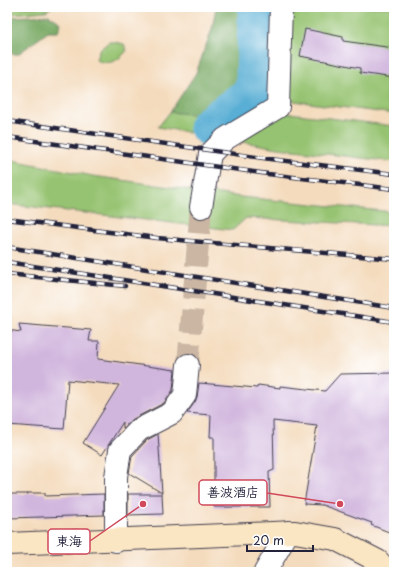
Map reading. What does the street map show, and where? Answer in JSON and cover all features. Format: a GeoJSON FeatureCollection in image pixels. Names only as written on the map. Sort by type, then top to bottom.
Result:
{"type":"FeatureCollection","features":[{"type":"Feature","properties":{"kind":"street"},"geometry":{"type":"LineString","coordinates":[[201,207],[210,154],[226,139],[278,107],[281,7]]}},
{"type":"Feature","properties":{"kind":"street"},"geometry":{"type":"LineString","coordinates":[[116,540],[116,477],[120,450],[139,430],[172,413],[185,395],[188,366]]}},
{"type":"Feature","properties":{"kind":"street"},"geometry":{"type":"LineString","coordinates":[[265,572],[288,532]]}},
{"type":"Feature","properties":{"kind":"street"},"geometry":{"type":"LineString","coordinates":[[7,544],[295,532],[336,539],[387,564]]}},
{"type":"Feature","properties":{"kind":"green space"},"geometry":{"type":"Polygon","coordinates":[[[7,7],[52,7],[46,11],[10,14],[7,12],[7,7]]]}},
{"type":"Feature","properties":{"kind":"green space"},"geometry":{"type":"Polygon","coordinates":[[[216,7],[282,7],[281,112],[248,120],[170,112],[196,73],[212,29],[216,7]]]}},
{"type":"Feature","properties":{"kind":"green space"},"geometry":{"type":"Polygon","coordinates":[[[290,7],[394,7],[394,114],[286,100],[290,7]]]}},
{"type":"Feature","properties":{"kind":"green space"},"geometry":{"type":"Polygon","coordinates":[[[7,15],[11,17],[49,15],[61,23],[58,32],[48,32],[18,54],[7,54],[7,15]]]}},
{"type":"Feature","properties":{"kind":"green space"},"geometry":{"type":"Polygon","coordinates":[[[109,42],[124,44],[127,50],[117,60],[105,63],[96,60],[99,50],[109,42]]]}},
{"type":"Feature","properties":{"kind":"green space"},"geometry":{"type":"Polygon","coordinates":[[[170,112],[281,112],[394,126],[394,162],[278,148],[158,127],[170,112]]]}},
{"type":"Feature","properties":{"kind":"green space"},"geometry":{"type":"Polygon","coordinates":[[[7,159],[93,176],[241,197],[394,212],[394,226],[246,218],[233,230],[7,204],[7,159]]]}},
{"type":"Feature","properties":{"kind":"building"},"geometry":{"type":"Polygon","coordinates":[[[305,29],[343,37],[343,41],[394,48],[394,78],[360,73],[360,68],[300,56],[305,29]]]}},
{"type":"Feature","properties":{"kind":"building"},"geometry":{"type":"Polygon","coordinates":[[[19,324],[91,330],[89,341],[99,341],[98,359],[175,370],[173,390],[164,403],[133,419],[123,428],[123,422],[102,455],[83,443],[119,385],[68,380],[64,429],[7,425],[7,330],[21,332],[19,324]]]}},
{"type":"Feature","properties":{"kind":"building"},"geometry":{"type":"Polygon","coordinates":[[[394,373],[394,534],[371,525],[372,523],[322,505],[304,504],[317,426],[273,421],[274,470],[269,472],[270,507],[214,507],[214,437],[210,437],[211,415],[187,413],[197,397],[199,383],[257,388],[258,385],[280,388],[280,386],[325,391],[340,374],[394,373]]]}},
{"type":"Feature","properties":{"kind":"building"},"geometry":{"type":"Polygon","coordinates":[[[158,434],[162,493],[129,473],[132,456],[147,440],[158,434]]]}},
{"type":"Feature","properties":{"kind":"building"},"geometry":{"type":"Polygon","coordinates":[[[45,493],[45,496],[104,494],[104,515],[9,518],[9,494],[45,493]]]}},
{"type":"Feature","properties":{"kind":"building"},"geometry":{"type":"Polygon","coordinates":[[[128,494],[162,494],[163,514],[128,515],[128,494]]]}},
{"type":"Feature","properties":{"kind":"waterway"},"geometry":{"type":"LineString","coordinates":[[209,126],[255,92],[258,7]]}},
{"type":"Feature","properties":{"kind":"tunnel"},"geometry":{"type":"LineString","coordinates":[[188,365],[201,207]]}},
{"type":"Feature","properties":{"kind":"railway"},"geometry":{"type":"LineString","coordinates":[[7,121],[270,159],[394,174]]}},
{"type":"Feature","properties":{"kind":"railway"},"geometry":{"type":"LineString","coordinates":[[7,137],[268,174],[394,189]]}},
{"type":"Feature","properties":{"kind":"railway"},"geometry":{"type":"LineString","coordinates":[[7,219],[157,238],[394,259]]}},
{"type":"Feature","properties":{"kind":"railway"},"geometry":{"type":"LineString","coordinates":[[7,247],[394,308]]}},
{"type":"Feature","properties":{"kind":"railway"},"geometry":{"type":"LineString","coordinates":[[7,262],[394,322]]}},
{"type":"Feature","properties":{"kind":"railway"},"geometry":{"type":"LineString","coordinates":[[7,274],[125,286]]}},
{"type":"Feature","properties":{"kind":"place","name":"東海"},"geometry":{"type":"Point","coordinates":[143,504]}},
{"type":"Feature","properties":{"kind":"place","name":"善波酒店"},"geometry":{"type":"Point","coordinates":[340,504]}}]}
